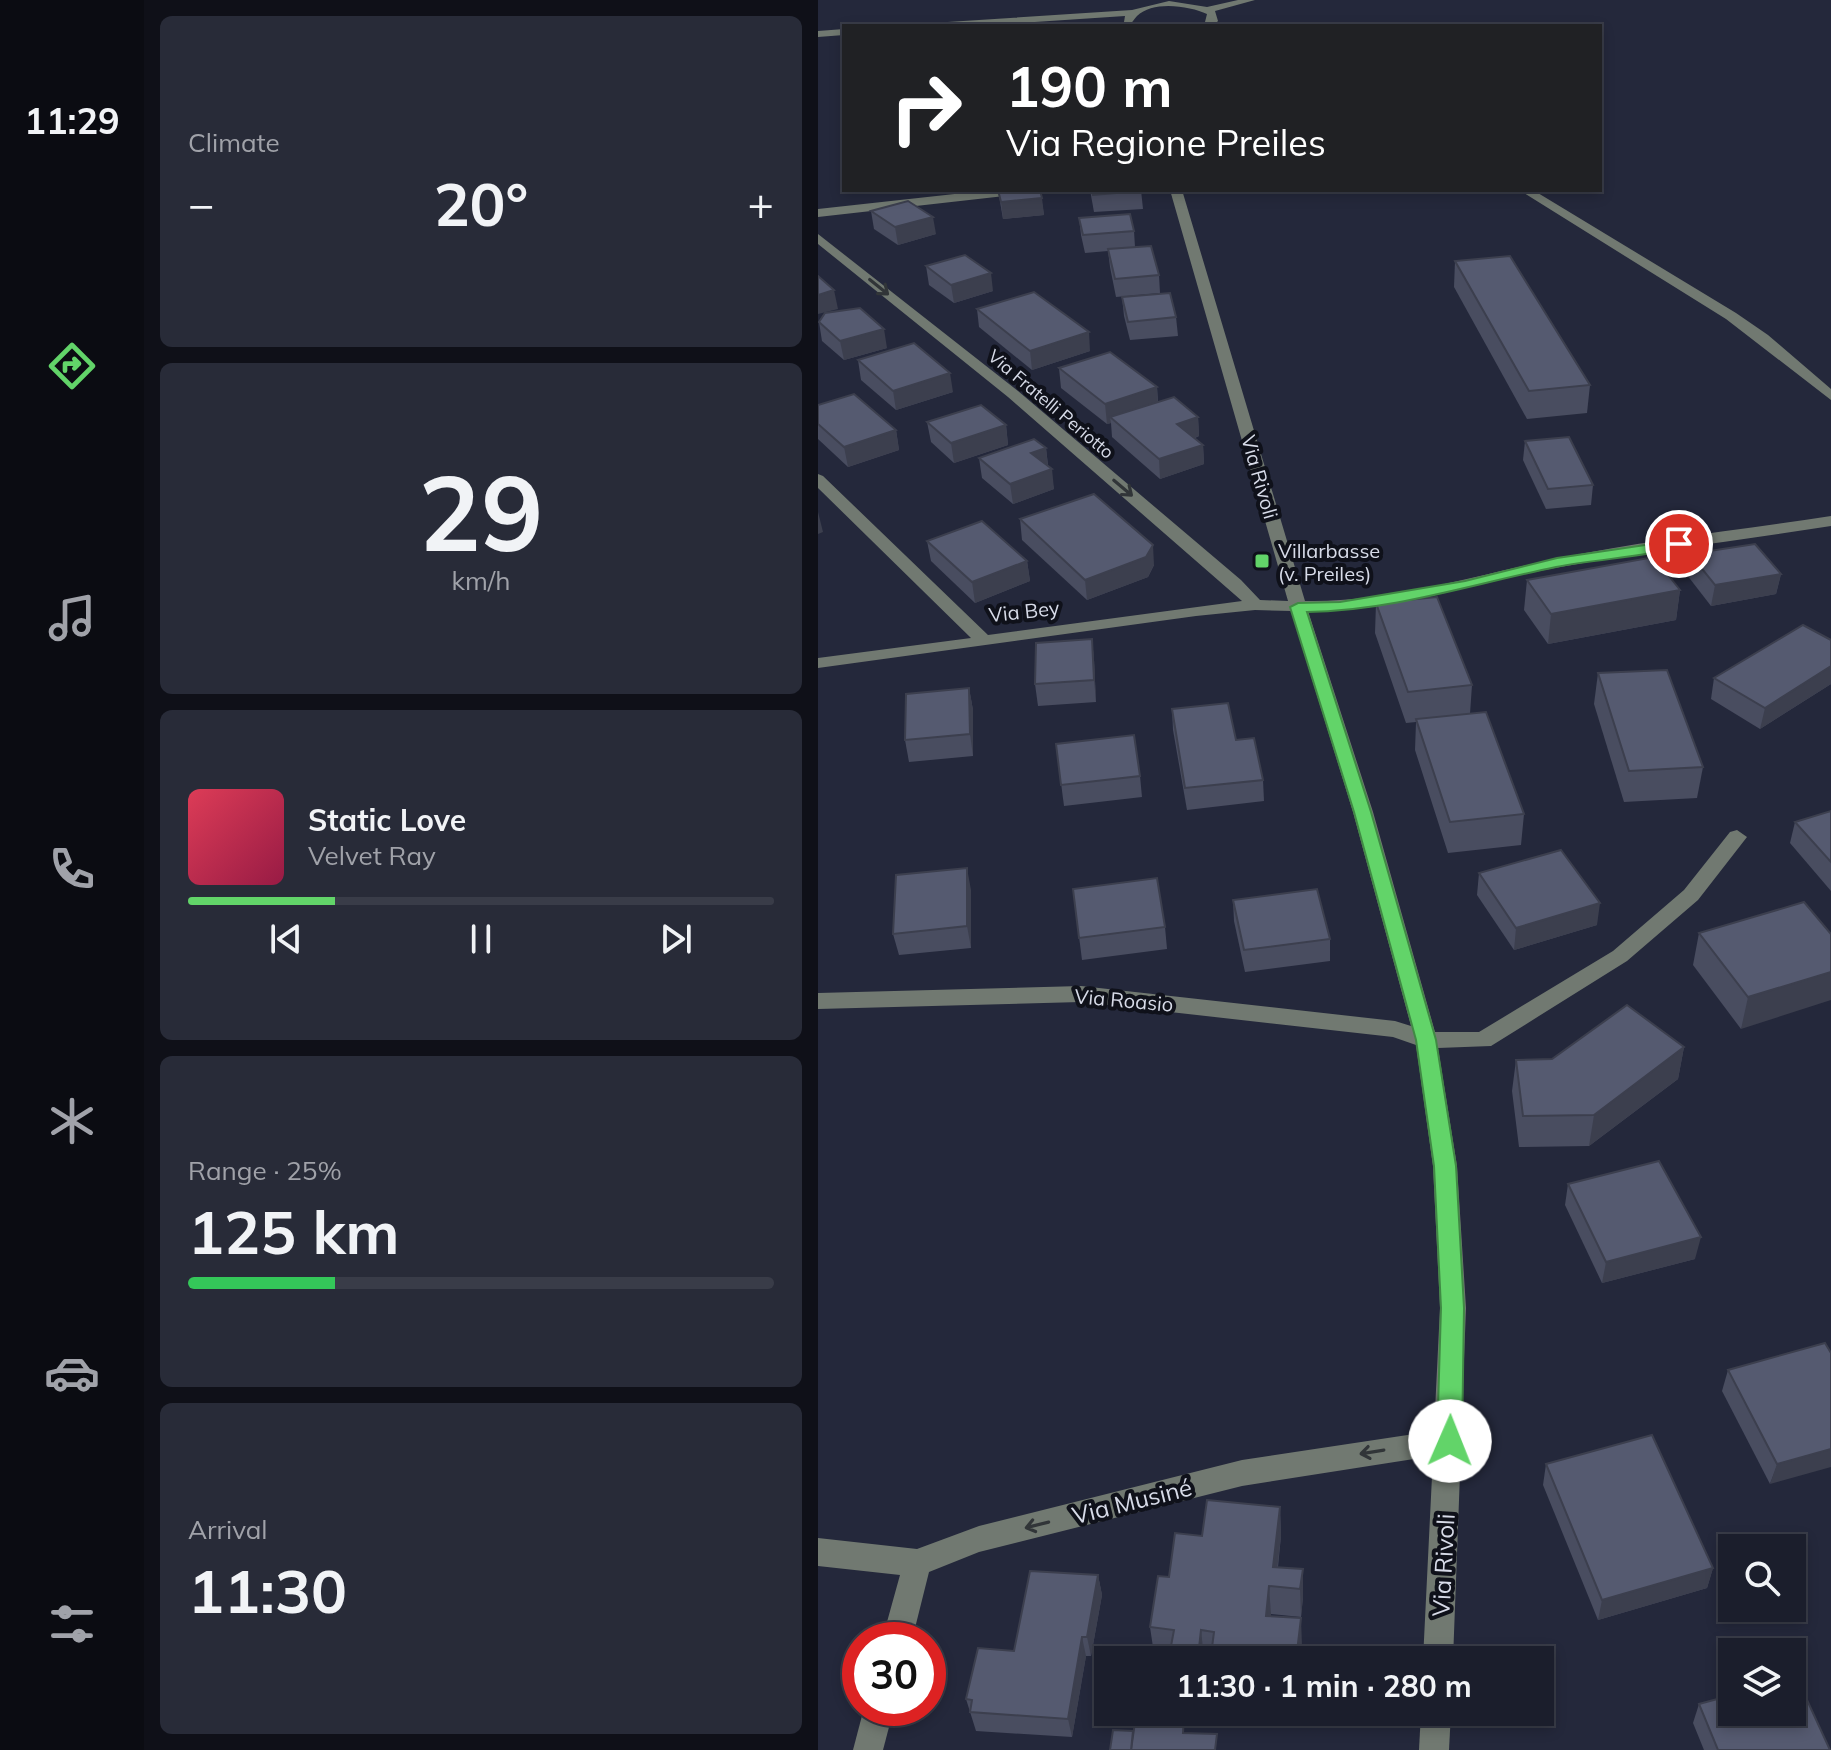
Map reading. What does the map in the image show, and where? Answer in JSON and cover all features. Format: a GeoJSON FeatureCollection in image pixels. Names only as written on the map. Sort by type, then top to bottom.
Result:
{"type":"FeatureCollection","features":[{"type":"Feature","properties":{"kind":"street"},"geometry":{"type":"LineString","coordinates":[[1207,10],[1250,0]]}},
{"type":"Feature","properties":{"kind":"street"},"geometry":{"type":"LineString","coordinates":[[963,24],[1133,13],[1157,2],[1207,10],[1214,17],[1210,24]]}},
{"type":"Feature","properties":{"kind":"street"},"geometry":{"type":"LineString","coordinates":[[1132,24],[1129,22],[1133,13]]}},
{"type":"Feature","properties":{"kind":"street"},"geometry":{"type":"LineString","coordinates":[[818,34],[842,32]]}},
{"type":"Feature","properties":{"kind":"street"},"geometry":{"type":"LineString","coordinates":[[818,213],[1004,192]]}},
{"type":"Feature","properties":{"kind":"street","name":"Via Rivoli"},"geometry":{"type":"LineString","coordinates":[[1177,192],[1298,607],[1363,812],[1426,1040],[1445,1166],[1453,1308],[1450,1441],[1439,1646]]}},
{"type":"Feature","properties":{"kind":"street"},"geometry":{"type":"LineString","coordinates":[[1528,192],[1731,316],[1763,338],[1831,396]]}},
{"type":"Feature","properties":{"kind":"street","name":"Via Fratelli Periotto"},"geometry":{"type":"LineString","coordinates":[[818,238],[1013,394],[1235,583],[1255,605]]}},
{"type":"Feature","properties":{"kind":"street","name":"Via Bey"},"geometry":{"type":"LineString","coordinates":[[818,479],[984,641],[1255,605],[1340,607],[1465,585],[1557,563],[1831,521]]}},
{"type":"Feature","properties":{"kind":"street"},"geometry":{"type":"LineString","coordinates":[[818,663],[984,641]]}},
{"type":"Feature","properties":{"kind":"street"},"geometry":{"type":"LineString","coordinates":[[1426,1040],[1483,1040],[1620,956],[1691,895],[1737,837]]}},
{"type":"Feature","properties":{"kind":"street","name":"Via Roasio"},"geometry":{"type":"LineString","coordinates":[[818,1001],[1081,994],[1395,1029],[1426,1040]]}},
{"type":"Feature","properties":{"kind":"street","name":"Via Musiné"},"geometry":{"type":"LineString","coordinates":[[818,1552],[917,1563],[979,1539],[1242,1473],[1450,1441]]}},
{"type":"Feature","properties":{"kind":"street"},"geometry":{"type":"LineString","coordinates":[[902,1622],[917,1563]]}},
{"type":"Feature","properties":{"kind":"street"},"geometry":{"type":"LineString","coordinates":[[868,1750],[874,1726]]}},
{"type":"Feature","properties":{"kind":"street"},"geometry":{"type":"LineString","coordinates":[[1434,1750],[1435,1726]]}},
{"type":"Feature","properties":{"kind":"building"},"geometry":{"type":"Polygon","coordinates":[[[998,192],[1040,192],[1042,198],[1001,202],[998,192]]]}},
{"type":"Feature","properties":{"kind":"building"},"geometry":{"type":"Polygon","coordinates":[[[1092,192],[1130,192],[1093,195],[1092,192]]]}},
{"type":"Feature","properties":{"kind":"building"},"geometry":{"type":"Polygon","coordinates":[[[908,201],[933,217],[895,227],[871,211],[908,201]]]}},
{"type":"Feature","properties":{"kind":"building"},"geometry":{"type":"Polygon","coordinates":[[[1130,214],[1134,231],[1083,235],[1079,218],[1130,214]]]}},
{"type":"Feature","properties":{"kind":"building"},"geometry":{"type":"Polygon","coordinates":[[[1151,246],[1159,275],[1115,279],[1108,249],[1151,246]]]}},
{"type":"Feature","properties":{"kind":"building"},"geometry":{"type":"Polygon","coordinates":[[[965,255],[991,273],[951,285],[926,266],[965,255]]]}},
{"type":"Feature","properties":{"kind":"building"},"geometry":{"type":"Polygon","coordinates":[[[1510,256],[1590,385],[1529,391],[1455,261],[1510,256]]]}},
{"type":"Feature","properties":{"kind":"building"},"geometry":{"type":"Polygon","coordinates":[[[818,276],[834,290],[818,295],[818,276]]]}},
{"type":"Feature","properties":{"kind":"building"},"geometry":{"type":"Polygon","coordinates":[[[1034,292],[1089,332],[1030,351],[977,309],[1034,292]]]}},
{"type":"Feature","properties":{"kind":"building"},"geometry":{"type":"Polygon","coordinates":[[[1170,293],[1176,317],[1128,322],[1122,297],[1170,293]]]}},
{"type":"Feature","properties":{"kind":"building"},"geometry":{"type":"Polygon","coordinates":[[[860,308],[884,329],[840,341],[819,322],[825,313],[860,308]]]}},
{"type":"Feature","properties":{"kind":"building"},"geometry":{"type":"Polygon","coordinates":[[[914,343],[950,373],[893,391],[858,360],[914,343]]]}},
{"type":"Feature","properties":{"kind":"building"},"geometry":{"type":"Polygon","coordinates":[[[1110,352],[1157,387],[1105,404],[1059,368],[1110,352]]]}},
{"type":"Feature","properties":{"kind":"building"},"geometry":{"type":"Polygon","coordinates":[[[854,394],[896,430],[844,447],[818,424],[818,405],[854,394]]]}},
{"type":"Feature","properties":{"kind":"building"},"geometry":{"type":"Polygon","coordinates":[[[1174,397],[1198,417],[1177,424],[1203,445],[1159,459],[1110,417],[1174,397]]]}},
{"type":"Feature","properties":{"kind":"building"},"geometry":{"type":"Polygon","coordinates":[[[981,405],[1006,425],[951,443],[927,422],[981,405]]]}},
{"type":"Feature","properties":{"kind":"building"},"geometry":{"type":"Polygon","coordinates":[[[1569,437],[1593,485],[1548,489],[1525,441],[1569,437]]]}},
{"type":"Feature","properties":{"kind":"building"},"geometry":{"type":"Polygon","coordinates":[[[1034,439],[1046,448],[1031,453],[1052,469],[1010,484],[979,458],[1034,439]]]}},
{"type":"Feature","properties":{"kind":"building"},"geometry":{"type":"Polygon","coordinates":[[[1094,494],[1153,545],[1146,557],[1085,580],[1020,519],[1094,494]]]}},
{"type":"Feature","properties":{"kind":"building"},"geometry":{"type":"Polygon","coordinates":[[[982,521],[1027,561],[972,582],[927,541],[982,521]]]}},
{"type":"Feature","properties":{"kind":"building"},"geometry":{"type":"Polygon","coordinates":[[[1755,544],[1781,574],[1715,585],[1690,554],[1755,544]]]}},
{"type":"Feature","properties":{"kind":"building"},"geometry":{"type":"Polygon","coordinates":[[[1654,557],[1680,590],[1551,614],[1527,580],[1654,557]]]}},
{"type":"Feature","properties":{"kind":"building"},"geometry":{"type":"Polygon","coordinates":[[[1437,597],[1472,685],[1408,692],[1376,603],[1437,597]]]}},
{"type":"Feature","properties":{"kind":"building"},"geometry":{"type":"Polygon","coordinates":[[[1803,625],[1831,640],[1831,666],[1765,708],[1714,678],[1803,625]]]}},
{"type":"Feature","properties":{"kind":"building"},"geometry":{"type":"Polygon","coordinates":[[[1092,639],[1094,680],[1035,684],[1036,643],[1092,639]]]}},
{"type":"Feature","properties":{"kind":"building"},"geometry":{"type":"Polygon","coordinates":[[[1667,670],[1703,767],[1629,771],[1598,673],[1667,670]]]}},
{"type":"Feature","properties":{"kind":"building"},"geometry":{"type":"Polygon","coordinates":[[[969,688],[970,734],[905,740],[906,694],[969,688]]]}},
{"type":"Feature","properties":{"kind":"building"},"geometry":{"type":"Polygon","coordinates":[[[1228,703],[1236,740],[1254,738],[1263,780],[1185,788],[1172,709],[1228,703]]]}},
{"type":"Feature","properties":{"kind":"building"},"geometry":{"type":"Polygon","coordinates":[[[1486,712],[1524,814],[1450,822],[1416,719],[1486,712]]]}},
{"type":"Feature","properties":{"kind":"building"},"geometry":{"type":"Polygon","coordinates":[[[1134,735],[1140,776],[1061,785],[1056,744],[1134,735]]]}},
{"type":"Feature","properties":{"kind":"building"},"geometry":{"type":"Polygon","coordinates":[[[1831,811],[1831,862],[1795,822],[1831,811]]]}},
{"type":"Feature","properties":{"kind":"building"},"geometry":{"type":"Polygon","coordinates":[[[1561,850],[1600,903],[1516,928],[1479,873],[1561,850]]]}},
{"type":"Feature","properties":{"kind":"building"},"geometry":{"type":"Polygon","coordinates":[[[967,868],[967,926],[893,934],[896,875],[967,868]]]}},
{"type":"Feature","properties":{"kind":"building"},"geometry":{"type":"Polygon","coordinates":[[[1157,878],[1165,927],[1079,938],[1073,889],[1157,878]]]}},
{"type":"Feature","properties":{"kind":"building"},"geometry":{"type":"Polygon","coordinates":[[[1317,889],[1330,939],[1244,950],[1233,900],[1317,889]]]}},
{"type":"Feature","properties":{"kind":"building"},"geometry":{"type":"Polygon","coordinates":[[[1804,902],[1831,934],[1831,972],[1748,997],[1699,933],[1804,902]]]}},
{"type":"Feature","properties":{"kind":"building"},"geometry":{"type":"Polygon","coordinates":[[[1627,1005],[1684,1047],[1594,1115],[1523,1116],[1516,1060],[1552,1059],[1627,1005]]]}},
{"type":"Feature","properties":{"kind":"building"},"geometry":{"type":"Polygon","coordinates":[[[1659,1161],[1701,1237],[1606,1262],[1568,1184],[1659,1161]]]}},
{"type":"Feature","properties":{"kind":"building"},"geometry":{"type":"Polygon","coordinates":[[[1825,1343],[1831,1353],[1831,1449],[1777,1464],[1728,1370],[1825,1343]]]}},
{"type":"Feature","properties":{"kind":"building"},"geometry":{"type":"Polygon","coordinates":[[[1652,1435],[1713,1568],[1602,1600],[1546,1464],[1652,1435]]]}},
{"type":"Feature","properties":{"kind":"building"},"geometry":{"type":"Polygon","coordinates":[[[1207,1500],[1280,1507],[1273,1567],[1303,1569],[1300,1589],[1269,1586],[1266,1616],[1301,1618],[1298,1646],[1212,1646],[1214,1632],[1201,1630],[1199,1646],[1171,1646],[1174,1630],[1150,1627],[1158,1576],[1169,1577],[1175,1533],[1202,1536],[1207,1500]]]}},
{"type":"Feature","properties":{"kind":"building"},"geometry":{"type":"Polygon","coordinates":[[[1030,1571],[1098,1575],[1087,1637],[1082,1637],[1068,1719],[970,1712],[972,1700],[966,1699],[978,1648],[1014,1651],[1030,1571]]]}},
{"type":"Feature","properties":{"kind":"building"},"geometry":{"type":"Polygon","coordinates":[[[1806,1698],[1830,1750],[1718,1750],[1699,1704],[1718,1699],[1718,1726],[1806,1726],[1806,1698]]]}},
{"type":"Feature","properties":{"kind":"building"},"geometry":{"type":"Polygon","coordinates":[[[1134,1726],[1183,1726],[1183,1733],[1217,1734],[1215,1750],[1131,1750],[1134,1726]]]}},
{"type":"Feature","properties":{"kind":"building"},"geometry":{"type":"Polygon","coordinates":[[[1113,1730],[1133,1731],[1131,1750],[1110,1750],[1113,1730]]]}},
{"type":"Feature","properties":{"kind":"place","name":"Villarbasse (v. Preiles)"},"geometry":{"type":"Point","coordinates":[1262,561]}},
{"type":"Feature","properties":{"kind":"route"},"geometry":{"type":"LineString","coordinates":[[1450,1441],[1453,1308],[1445,1166],[1426,1040],[1363,812],[1298,607],[1340,607],[1465,585],[1557,563],[1679,544]]}}]}
